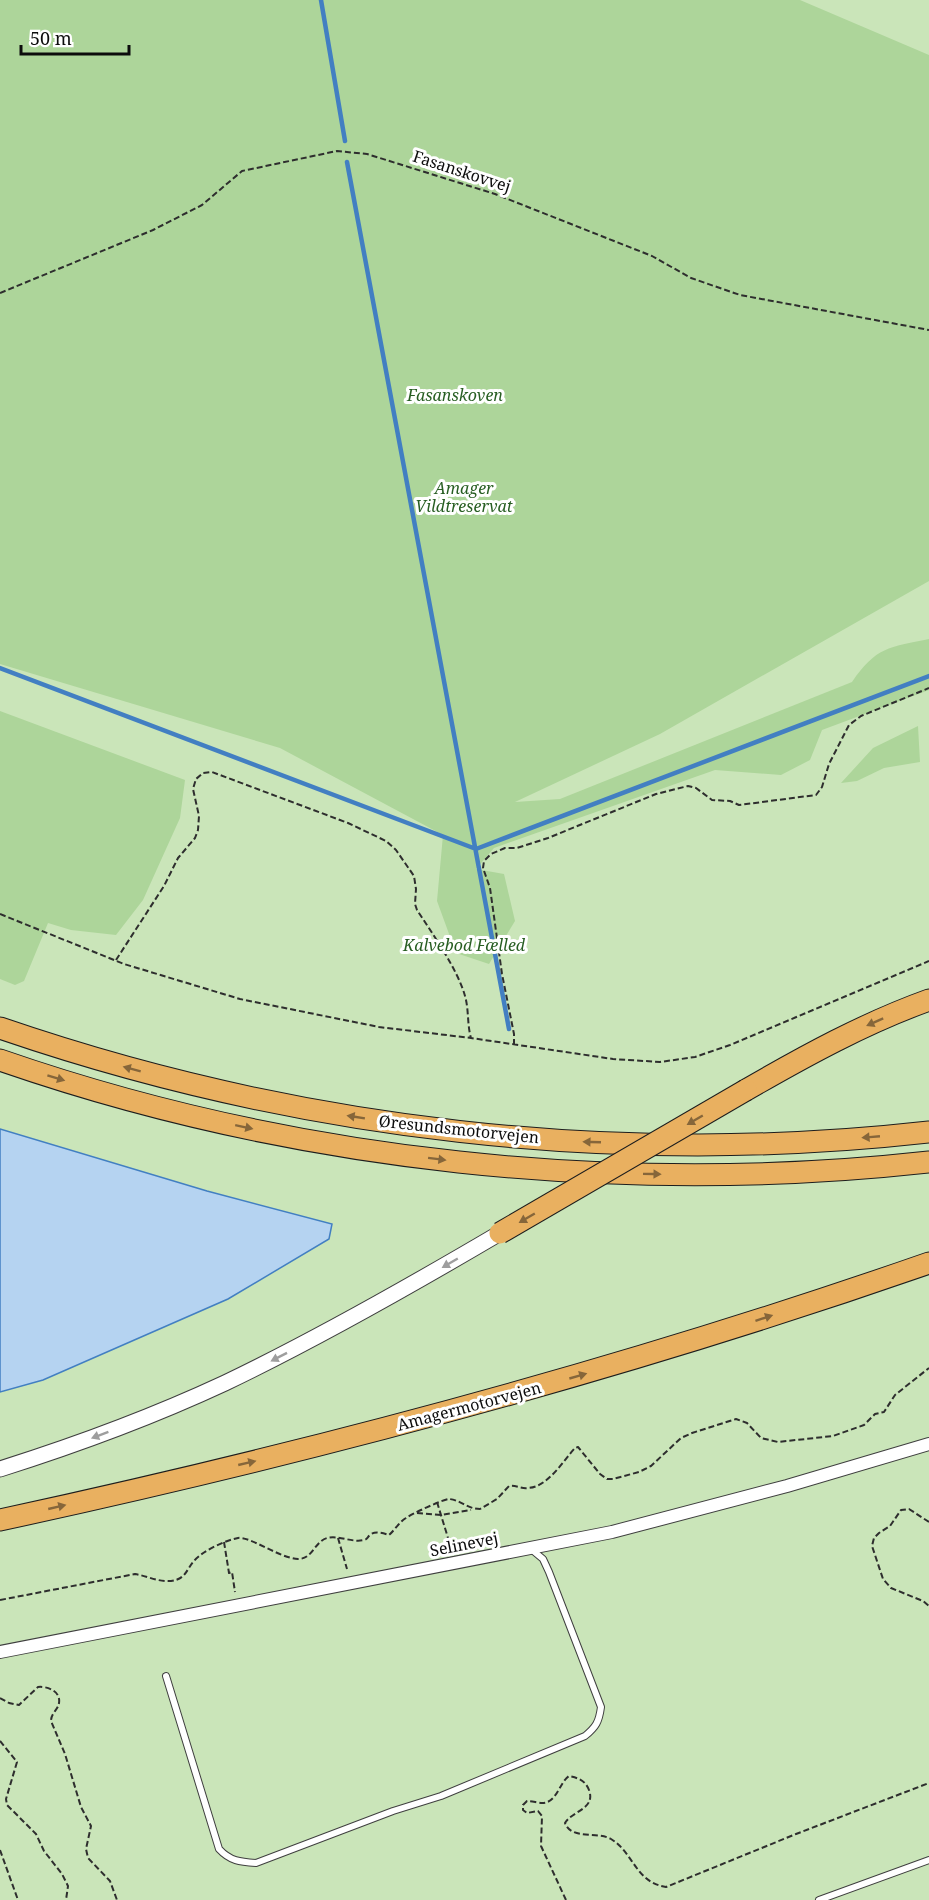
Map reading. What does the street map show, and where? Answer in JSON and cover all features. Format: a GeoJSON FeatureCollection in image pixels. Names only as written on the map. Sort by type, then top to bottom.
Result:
{"type":"FeatureCollection","features":[{"type":"Feature","properties":{"kind":"highway"},"geometry":{"type":"LineString","coordinates":[[500,1233],[746,1090],[849,1034],[929,1000]]}},
{"type":"Feature","properties":{"kind":"highway","name":"Øresundsmotorvejen"},"geometry":{"type":"LineString","coordinates":[[0,1028],[93,1058],[210,1088],[317,1111],[448,1130],[579,1142],[710,1145],[841,1140],[929,1132]]}},
{"type":"Feature","properties":{"kind":"highway","name":"Øresundsmotorvejen"},"geometry":{"type":"LineString","coordinates":[[0,1060],[98,1090],[234,1124],[339,1145],[456,1161],[587,1172],[703,1175],[843,1170],[929,1162]]}},
{"type":"Feature","properties":{"kind":"highway","name":"Amagermotorvejen"},"geometry":{"type":"LineString","coordinates":[[0,1520],[294,1452],[492,1401],[739,1327],[929,1263]]}},
{"type":"Feature","properties":{"kind":"street"},"geometry":{"type":"LineString","coordinates":[[0,1469],[102,1434],[222,1384],[338,1326],[500,1233]]}},
{"type":"Feature","properties":{"kind":"street","name":"Selinevej"},"geometry":{"type":"LineString","coordinates":[[0,1652],[612,1532],[787,1486],[929,1444]]}},
{"type":"Feature","properties":{"kind":"lane"},"geometry":{"type":"LineString","coordinates":[[166,1676],[219,1849],[227,1858],[239,1862],[255,1863],[393,1810],[441,1796],[585,1736],[596,1727],[600,1719],[600,1707],[543,1558],[530,1548]]}},
{"type":"Feature","properties":{"kind":"lane"},"geometry":{"type":"LineString","coordinates":[[819,1900],[929,1860]]}},
{"type":"Feature","properties":{"kind":"path","name":"Fasanskovvej"},"geometry":{"type":"LineString","coordinates":[[0,293],[153,230],[202,205],[242,171],[337,152],[367,154],[495,194],[652,256],[691,278],[740,295],[929,330]]}},
{"type":"Feature","properties":{"kind":"path"},"geometry":{"type":"LineString","coordinates":[[514,1045],[490,888],[483,868],[484,861],[491,854],[504,848],[517,848],[548,838],[656,794],[688,786],[696,788],[712,800],[730,801],[739,806],[816,795],[822,787],[829,764],[849,725],[861,716],[929,688]]}},
{"type":"Feature","properties":{"kind":"path"},"geometry":{"type":"LineString","coordinates":[[116,961],[164,886],[178,858],[195,838],[199,816],[193,789],[196,779],[203,773],[212,772],[348,823],[386,842],[396,850],[414,876],[417,910],[441,947],[465,994],[471,1038]]}},
{"type":"Feature","properties":{"kind":"path"},"geometry":{"type":"LineString","coordinates":[[0,914],[116,961],[240,999],[379,1027],[613,1059],[660,1062],[695,1057],[730,1045],[929,961]]}},
{"type":"Feature","properties":{"kind":"path"},"geometry":{"type":"LineString","coordinates":[[417,1514],[441,1515],[480,1509],[509,1486],[529,1488],[538,1485],[553,1474],[578,1447],[600,1474],[607,1479],[613,1479],[651,1466],[681,1438],[692,1432],[736,1419],[747,1423],[762,1438],[769,1441],[832,1436],[864,1425],[875,1414],[884,1412],[895,1395],[929,1368]]}},
{"type":"Feature","properties":{"kind":"path"},"geometry":{"type":"LineString","coordinates":[[0,1600],[135,1574],[154,1580],[173,1580],[185,1574],[195,1559],[217,1544],[238,1538],[246,1538],[266,1549],[300,1559],[313,1552],[323,1540],[338,1538],[362,1540],[372,1533],[389,1534],[407,1517],[417,1514],[442,1499],[452,1499],[474,1509]]}},
{"type":"Feature","properties":{"kind":"path"},"geometry":{"type":"LineString","coordinates":[[437,1502],[452,1551]]}},
{"type":"Feature","properties":{"kind":"path"},"geometry":{"type":"LineString","coordinates":[[929,1522],[909,1509],[900,1510],[890,1526],[879,1533],[872,1546],[883,1579],[891,1588],[929,1606]]}},
{"type":"Feature","properties":{"kind":"path"},"geometry":{"type":"LineString","coordinates":[[338,1538],[347,1570]]}},
{"type":"Feature","properties":{"kind":"path"},"geometry":{"type":"LineString","coordinates":[[224,1542],[229,1573],[232,1572],[236,1595]]}},
{"type":"Feature","properties":{"kind":"path"},"geometry":{"type":"LineString","coordinates":[[0,1698],[19,1705],[38,1687],[50,1688],[55,1692],[59,1705],[51,1716],[51,1721],[65,1754],[81,1807],[90,1819],[91,1832],[86,1849],[88,1858],[110,1881],[117,1900]]}},
{"type":"Feature","properties":{"kind":"path"},"geometry":{"type":"LineString","coordinates":[[0,1741],[17,1761],[6,1799],[7,1805],[36,1834],[44,1851],[62,1874],[68,1886],[66,1900]]}},
{"type":"Feature","properties":{"kind":"path"},"geometry":{"type":"LineString","coordinates":[[566,1900],[541,1846],[542,1816],[538,1811],[527,1813],[523,1810],[523,1805],[527,1801],[544,1804],[550,1801],[557,1793],[562,1781],[569,1776],[579,1778],[586,1783],[590,1792],[589,1802],[584,1810],[568,1817],[565,1823],[567,1829],[610,1839],[620,1847],[644,1877],[654,1885],[666,1887],[929,1783]]}},
{"type":"Feature","properties":{"kind":"path"},"geometry":{"type":"LineString","coordinates":[[0,1850],[18,1900]]}},
{"type":"Feature","properties":{"kind":"green space","name":"Kalvebod Fælled"},"geometry":{"type":"Polygon","coordinates":[[[0,0],[929,0],[929,1900],[0,1900],[0,0]]]}},
{"type":"Feature","properties":{"kind":"green space","name":"Fasanskoven"},"geometry":{"type":"Polygon","coordinates":[[[0,0],[800,0],[929,55],[929,581],[660,734],[515,802],[560,799],[852,682],[876,655],[903,644],[929,639],[929,690],[822,730],[810,760],[781,775],[715,770],[494,848],[476,869],[504,874],[515,921],[489,964],[456,953],[437,901],[443,835],[280,748],[0,664],[0,0]]]}},
{"type":"Feature","properties":{"kind":"green space"},"geometry":{"type":"Polygon","coordinates":[[[0,711],[185,780],[180,818],[143,900],[116,935],[71,930],[48,923],[24,981],[15,985],[0,979],[0,711]]]}},
{"type":"Feature","properties":{"kind":"green space"},"geometry":{"type":"Polygon","coordinates":[[[918,726],[920,762],[884,768],[857,781],[841,783],[873,748],[918,726]]]}},
{"type":"Feature","properties":{"kind":"water"},"geometry":{"type":"Polygon","coordinates":[[[0,1129],[207,1191],[332,1224],[329,1239],[228,1299],[43,1380],[0,1392],[0,1129]]]}},
{"type":"Feature","properties":{"kind":"waterway"},"geometry":{"type":"LineString","coordinates":[[321,0],[345,141]]}},
{"type":"Feature","properties":{"kind":"waterway"},"geometry":{"type":"LineString","coordinates":[[347,162],[509,1029]]}},
{"type":"Feature","properties":{"kind":"waterway"},"geometry":{"type":"LineString","coordinates":[[0,668],[476,849],[929,676]]}},
{"type":"Feature","properties":{"kind":"park label","name":"Amager Vildtreservat"},"geometry":{"type":"Point","coordinates":[464,497]}}]}
